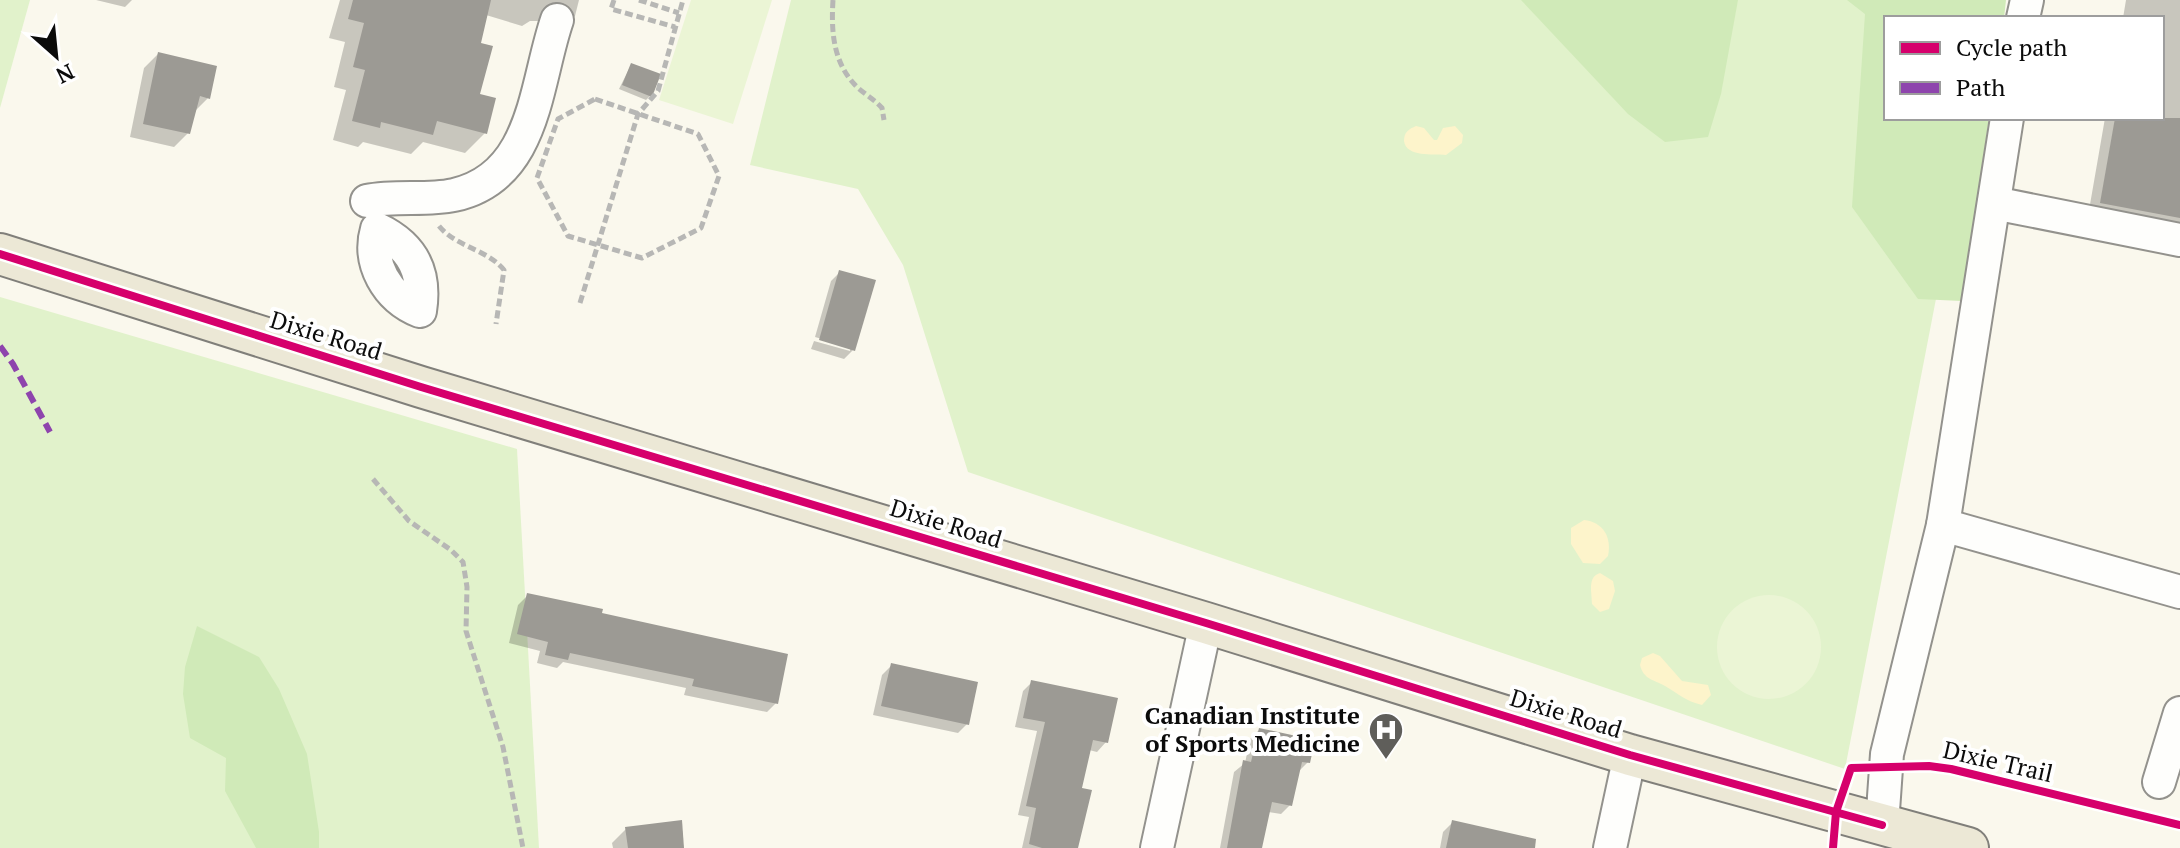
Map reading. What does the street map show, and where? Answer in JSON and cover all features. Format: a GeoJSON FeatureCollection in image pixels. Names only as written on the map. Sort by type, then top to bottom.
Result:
{"type":"FeatureCollection","features":[{"type":"Feature","properties":{"kind":"main road","name":"Dixie Road"},"geometry":{"type":"LineString","coordinates":[[0,254],[613,445],[1206,623],[1630,755],[1968,848]]}},
{"type":"Feature","properties":{"kind":"street"},"geometry":{"type":"LineString","coordinates":[[367,201],[450,196],[481,187],[507,165],[533,116],[557,20]]}},
{"type":"Feature","properties":{"kind":"street"},"geometry":{"type":"LineString","coordinates":[[1882,825],[1887,754],[1943,525],[2007,120]]}},
{"type":"Feature","properties":{"kind":"street"},"geometry":{"type":"LineString","coordinates":[[1994,203],[2180,240]]}},
{"type":"Feature","properties":{"kind":"street"},"geometry":{"type":"LineString","coordinates":[[1943,525],[2180,592]]}},
{"type":"Feature","properties":{"kind":"street"},"geometry":{"type":"LineString","coordinates":[[1157,848],[1206,623]]}},
{"type":"Feature","properties":{"kind":"street"},"geometry":{"type":"LineString","coordinates":[[2159,782],[2180,713]]}},
{"type":"Feature","properties":{"kind":"street"},"geometry":{"type":"LineString","coordinates":[[1610,848],[1630,755]]}},
{"type":"Feature","properties":{"kind":"path"},"geometry":{"type":"LineString","coordinates":[[614,0],[611,9],[675,27]]}},
{"type":"Feature","properties":{"kind":"path"},"geometry":{"type":"LineString","coordinates":[[639,0],[679,13]]}},
{"type":"Feature","properties":{"kind":"path"},"geometry":{"type":"LineString","coordinates":[[580,303],[638,114],[658,91],[683,0]]}},
{"type":"Feature","properties":{"kind":"path"},"geometry":{"type":"LineString","coordinates":[[833,0],[831,36],[840,63],[857,87],[882,108],[884,120]]}},
{"type":"Feature","properties":{"kind":"path"},"geometry":{"type":"LineString","coordinates":[[595,99],[698,134],[719,176],[701,228],[642,258],[598,245],[568,236],[537,178],[558,119],[595,99]]}},
{"type":"Feature","properties":{"kind":"path"},"geometry":{"type":"LineString","coordinates":[[416,196],[447,236],[496,260],[504,270],[496,324]]}},
{"type":"Feature","properties":{"kind":"path"},"geometry":{"type":"LineString","coordinates":[[373,479],[409,521],[463,562],[467,587],[466,631],[503,747],[523,848]]}},
{"type":"Feature","properties":{"kind":"green space"},"geometry":{"type":"Polygon","coordinates":[[[0,0],[30,0],[0,108],[0,0]]]}},
{"type":"Feature","properties":{"kind":"green space"},"geometry":{"type":"Polygon","coordinates":[[[691,0],[772,0],[733,124],[659,100],[691,0]]]}},
{"type":"Feature","properties":{"kind":"green space"},"geometry":{"type":"Polygon","coordinates":[[[791,0],[1994,0],[1884,16],[1884,120],[1971,120],[1845,769],[968,472],[903,265],[858,189],[750,165],[791,0]]]}},
{"type":"Feature","properties":{"kind":"green space"},"geometry":{"type":"Polygon","coordinates":[[[1521,0],[1738,0],[1721,94],[1708,137],[1665,142],[1628,114],[1521,0]]]}},
{"type":"Feature","properties":{"kind":"green space"},"geometry":{"type":"Polygon","coordinates":[[[1847,0],[2006,0],[2004,16],[1884,16],[1884,120],[1989,120],[1962,301],[1918,299],[1852,207],[1865,14],[1847,0]]]}},
{"type":"Feature","properties":{"kind":"green space"},"geometry":{"type":"Polygon","coordinates":[[[0,297],[517,449],[539,848],[0,848],[0,297]]]}},
{"type":"Feature","properties":{"kind":"green space"},"geometry":{"type":"Polygon","coordinates":[[[1769,595],[1789,599],[1806,610],[1817,627],[1821,647],[1817,667],[1806,684],[1789,695],[1769,699],[1749,695],[1732,684],[1721,667],[1717,647],[1721,627],[1732,610],[1749,599],[1769,595]]]}},
{"type":"Feature","properties":{"kind":"green space"},"geometry":{"type":"Polygon","coordinates":[[[197,626],[259,657],[279,689],[307,754],[319,848],[256,848],[225,791],[226,758],[190,738],[183,694],[185,667],[197,626]]]}},
{"type":"Feature","properties":{"kind":"sand"},"geometry":{"type":"Polygon","coordinates":[[[1416,126],[1424,128],[1437,140],[1443,128],[1455,126],[1463,135],[1462,143],[1446,155],[1415,152],[1404,141],[1407,131],[1416,126]]]}},
{"type":"Feature","properties":{"kind":"sand"},"geometry":{"type":"Polygon","coordinates":[[[1584,520],[1601,527],[1607,537],[1608,556],[1600,564],[1583,563],[1571,544],[1571,528],[1584,520]]]}},
{"type":"Feature","properties":{"kind":"sand"},"geometry":{"type":"Polygon","coordinates":[[[1600,573],[1613,581],[1615,591],[1609,609],[1600,612],[1592,604],[1591,590],[1593,578],[1600,573]]]}},
{"type":"Feature","properties":{"kind":"sand"},"geometry":{"type":"Polygon","coordinates":[[[1653,653],[1660,656],[1682,681],[1708,685],[1711,695],[1702,705],[1647,676],[1640,665],[1642,658],[1653,653]]]}},
{"type":"Feature","properties":{"kind":"building"},"geometry":{"type":"Polygon","coordinates":[[[353,0],[491,0],[481,43],[493,46],[480,94],[496,98],[487,134],[437,121],[433,135],[381,122],[380,128],[352,121],[365,70],[353,67],[364,23],[348,19],[353,0]]]}},
{"type":"Feature","properties":{"kind":"building"},"geometry":{"type":"Polygon","coordinates":[[[158,52],[217,66],[210,99],[200,96],[190,134],[143,124],[158,52]]]}},
{"type":"Feature","properties":{"kind":"building"},"geometry":{"type":"Polygon","coordinates":[[[631,63],[661,74],[652,97],[622,85],[631,63]]]}},
{"type":"Feature","properties":{"kind":"building"},"geometry":{"type":"Polygon","coordinates":[[[2180,118],[2180,218],[2100,203],[2115,120],[2180,118]]]}},
{"type":"Feature","properties":{"kind":"building"},"geometry":{"type":"Polygon","coordinates":[[[839,270],[876,280],[855,351],[819,340],[839,270]]]}},
{"type":"Feature","properties":{"kind":"building"},"geometry":{"type":"Polygon","coordinates":[[[527,593],[603,609],[602,613],[788,654],[778,704],[692,686],[694,679],[570,653],[568,660],[545,655],[548,642],[517,634],[527,593]]]}},
{"type":"Feature","properties":{"kind":"building"},"geometry":{"type":"Polygon","coordinates":[[[891,663],[978,682],[969,725],[881,706],[891,663]]]}},
{"type":"Feature","properties":{"kind":"building"},"geometry":{"type":"Polygon","coordinates":[[[1031,680],[1118,698],[1108,743],[1093,740],[1082,788],[1092,790],[1078,848],[1042,848],[1029,844],[1036,808],[1026,806],[1045,722],[1023,718],[1031,680]]]}},
{"type":"Feature","properties":{"kind":"building"},"geometry":{"type":"Polygon","coordinates":[[[1259,728],[1315,740],[1310,763],[1302,762],[1292,806],[1272,802],[1262,848],[1227,848],[1243,760],[1251,762],[1259,728]]]}},
{"type":"Feature","properties":{"kind":"building"},"geometry":{"type":"Polygon","coordinates":[[[682,820],[684,848],[628,848],[625,827],[682,820]]]}},
{"type":"Feature","properties":{"kind":"building"},"geometry":{"type":"Polygon","coordinates":[[[1452,820],[1536,839],[1535,848],[1446,848],[1452,820]]]}},
{"type":"Feature","properties":{"kind":"marked path"},"geometry":{"type":"LineString","coordinates":[[0,346],[50,432]]}},
{"type":"Feature","properties":{"kind":"cycle path"},"geometry":{"type":"LineString","coordinates":[[0,254],[421,387],[1206,623],[1630,755],[1882,825]]}},
{"type":"Feature","properties":{"kind":"cycle path","name":"Dixie Trail"},"geometry":{"type":"LineString","coordinates":[[1833,848],[1836,812],[1851,768],[1929,766],[1951,769],[2180,825]]}},
{"type":"Feature","properties":{"kind":"place","name":"Canadian Institute of Sports Medicine"},"geometry":{"type":"Point","coordinates":[1386,761]}}]}
